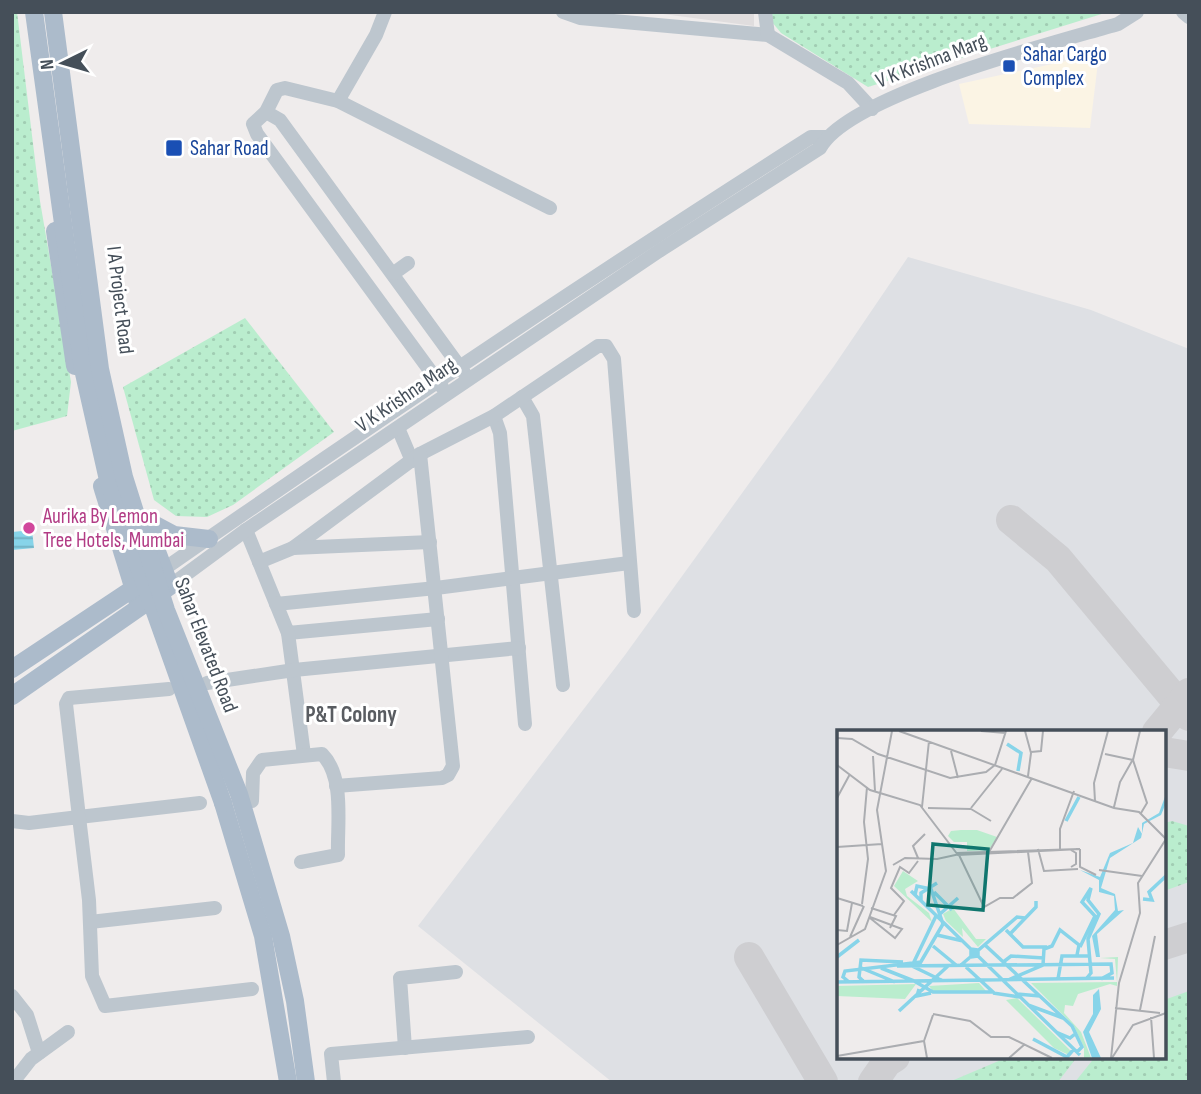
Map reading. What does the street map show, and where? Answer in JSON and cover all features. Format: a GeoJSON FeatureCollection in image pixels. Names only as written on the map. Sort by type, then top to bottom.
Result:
{"type":"FeatureCollection","features":[{"type":"Feature","properties":{"kind":"main road"},"geometry":{"type":"LineString","coordinates":[[28,12],[69,334],[86,421],[122,555],[139,606]]}},
{"type":"Feature","properties":{"kind":"main road","name":"Sahar Elevated Road"},"geometry":{"type":"LineString","coordinates":[[34,12],[83,369],[108,480],[227,816],[262,936],[288,1082]]}},
{"type":"Feature","properties":{"kind":"main road","name":"Sahar Elevated Road"},"geometry":{"type":"LineString","coordinates":[[53,12],[100,369],[124,477],[166,610],[239,794],[281,936],[295,1002],[306,1082]]}},
{"type":"Feature","properties":{"kind":"main road","name":"I A Project Road"},"geometry":{"type":"LineString","coordinates":[[61,12],[105,368],[121,446],[144,519],[167,578]]}},
{"type":"Feature","properties":{"kind":"main road"},"geometry":{"type":"LineString","coordinates":[[144,519],[174,535],[209,539]]}},
{"type":"Feature","properties":{"kind":"main road"},"geometry":{"type":"LineString","coordinates":[[112,602],[122,579],[122,555]]}},
{"type":"Feature","properties":{"kind":"main road","name":"V K Krishna Marg"},"geometry":{"type":"LineString","coordinates":[[12,670],[133,589],[167,578]]}},
{"type":"Feature","properties":{"kind":"main road","name":"V K Krishna Marg"},"geometry":{"type":"LineString","coordinates":[[12,696],[139,606],[167,578]]}},
{"type":"Feature","properties":{"kind":"street"},"geometry":{"type":"LineString","coordinates":[[338,101],[376,35],[385,12]]}},
{"type":"Feature","properties":{"kind":"street"},"geometry":{"type":"LineString","coordinates":[[563,12],[580,18],[768,35],[848,83],[872,108]]}},
{"type":"Feature","properties":{"kind":"street"},"geometry":{"type":"LineString","coordinates":[[765,12],[768,35]]}},
{"type":"Feature","properties":{"kind":"street","name":"V K Krishna Marg"},"geometry":{"type":"LineString","coordinates":[[167,578],[209,539],[459,366],[648,249],[820,148],[826,137],[872,108],[988,61],[1118,24],[1137,12]]}},
{"type":"Feature","properties":{"kind":"street"},"geometry":{"type":"LineString","coordinates":[[1183,12],[1189,18]]}},
{"type":"Feature","properties":{"kind":"street"},"geometry":{"type":"LineString","coordinates":[[448,395],[257,134],[253,124],[266,112],[271,96],[277,90],[285,88],[338,101],[550,208]]}},
{"type":"Feature","properties":{"kind":"street"},"geometry":{"type":"LineString","coordinates":[[266,112],[280,120],[394,272],[470,380]]}},
{"type":"Feature","properties":{"kind":"street","name":"V K Krishna Marg"},"geometry":{"type":"LineString","coordinates":[[167,578],[246,530],[470,380],[648,249]]}},
{"type":"Feature","properties":{"kind":"street"},"geometry":{"type":"LineString","coordinates":[[394,272],[408,263]]}},
{"type":"Feature","properties":{"kind":"street"},"geometry":{"type":"LineString","coordinates":[[259,562],[293,548],[416,457],[494,416],[598,346],[606,346],[614,359],[634,611]]}},
{"type":"Feature","properties":{"kind":"street"},"geometry":{"type":"LineString","coordinates":[[522,397],[534,416],[563,685]]}},
{"type":"Feature","properties":{"kind":"street"},"geometry":{"type":"LineString","coordinates":[[494,416],[500,433],[525,724]]}},
{"type":"Feature","properties":{"kind":"street"},"geometry":{"type":"LineString","coordinates":[[336,786],[448,775],[453,766],[430,542],[416,457],[398,428]]}},
{"type":"Feature","properties":{"kind":"street"},"geometry":{"type":"LineString","coordinates":[[246,530],[288,633],[304,755]]}},
{"type":"Feature","properties":{"kind":"street"},"geometry":{"type":"LineString","coordinates":[[293,548],[430,542]]}},
{"type":"Feature","properties":{"kind":"street"},"geometry":{"type":"LineString","coordinates":[[276,604],[436,589],[629,563]]}},
{"type":"Feature","properties":{"kind":"street"},"geometry":{"type":"LineString","coordinates":[[288,633],[439,619]]}},
{"type":"Feature","properties":{"kind":"street"},"geometry":{"type":"LineString","coordinates":[[208,683],[294,670],[441,654],[520,649]]}},
{"type":"Feature","properties":{"kind":"street"},"geometry":{"type":"LineString","coordinates":[[169,689],[69,698],[66,704],[90,922],[92,976],[105,1006],[252,989]]}},
{"type":"Feature","properties":{"kind":"street"},"geometry":{"type":"LineString","coordinates":[[252,801],[253,773],[262,760],[322,754],[331,764],[336,786],[338,855],[301,862]]}},
{"type":"Feature","properties":{"kind":"street"},"geometry":{"type":"LineString","coordinates":[[12,821],[29,823],[200,803]]}},
{"type":"Feature","properties":{"kind":"street"},"geometry":{"type":"LineString","coordinates":[[90,922],[215,908]]}},
{"type":"Feature","properties":{"kind":"street"},"geometry":{"type":"LineString","coordinates":[[405,1048],[400,978],[456,972]]}},
{"type":"Feature","properties":{"kind":"street"},"geometry":{"type":"LineString","coordinates":[[12,996],[27,1015],[39,1053]]}},
{"type":"Feature","properties":{"kind":"street"},"geometry":{"type":"LineString","coordinates":[[13,1082],[39,1053],[68,1032]]}},
{"type":"Feature","properties":{"kind":"street"},"geometry":{"type":"LineString","coordinates":[[334,1082],[331,1054],[528,1037]]}},
{"type":"Feature","properties":{"kind":"shaded area"},"geometry":{"type":"Polygon","coordinates":[[[754,12],[754,26],[663,14],[754,12]]]}},
{"type":"Feature","properties":{"kind":"shaded area"},"geometry":{"type":"Polygon","coordinates":[[[1099,54],[1090,128],[969,124],[959,84],[1099,54]]]}},
{"type":"Feature","properties":{"kind":"shaded area"},"geometry":{"type":"Polygon","coordinates":[[[908,257],[1091,310],[1189,349],[1189,1082],[612,1082],[418,926],[625,655],[834,366],[908,257]]]}},
{"type":"Feature","properties":{"kind":"green space"},"geometry":{"type":"Polygon","coordinates":[[[12,12],[17,12],[40,201],[71,382],[67,416],[12,431],[12,12]]]}},
{"type":"Feature","properties":{"kind":"green space"},"geometry":{"type":"Polygon","coordinates":[[[772,12],[1108,12],[868,87],[781,33],[772,22],[772,12]]]}},
{"type":"Feature","properties":{"kind":"green space"},"geometry":{"type":"Polygon","coordinates":[[[245,318],[334,432],[233,505],[207,517],[176,516],[154,500],[123,387],[245,318]]]}},
{"type":"Feature","properties":{"kind":"green space"},"geometry":{"type":"Polygon","coordinates":[[[1172,821],[1189,826],[1189,882],[1166,890],[1166,822],[1172,821]]]}},
{"type":"Feature","properties":{"kind":"green space"},"geometry":{"type":"Polygon","coordinates":[[[1189,991],[1189,1082],[1075,1082],[1093,1059],[1166,1059],[1166,999],[1189,991]]]}},
{"type":"Feature","properties":{"kind":"green space"},"geometry":{"type":"Polygon","coordinates":[[[1003,1059],[1075,1059],[1058,1082],[949,1082],[1003,1059]]]}},
{"type":"Feature","properties":{"kind":"water"},"geometry":{"type":"Polygon","coordinates":[[[32,530],[34,548],[12,550],[12,532],[32,530]]]}},
{"type":"Feature","properties":{"kind":"taxiway"},"geometry":{"type":"LineString","coordinates":[[1011,520],[1058,559],[1189,716]]}},
{"type":"Feature","properties":{"kind":"taxiway"},"geometry":{"type":"LineString","coordinates":[[1159,730],[1189,693]]}},
{"type":"Feature","properties":{"kind":"taxiway"},"geometry":{"type":"LineString","coordinates":[[1166,752],[1189,756]]}},
{"type":"Feature","properties":{"kind":"taxiway"},"geometry":{"type":"LineString","coordinates":[[1166,944],[1189,937]]}},
{"type":"Feature","properties":{"kind":"taxiway"},"geometry":{"type":"LineString","coordinates":[[749,957],[823,1082]]}},
{"type":"Feature","properties":{"kind":"taxiway"},"geometry":{"type":"LineString","coordinates":[[873,1082],[892,1059]]}},
{"type":"Feature","properties":{"kind":"place","name":"Sahar Cargo Complex"},"geometry":{"type":"Point","coordinates":[1009,66]}},
{"type":"Feature","properties":{"kind":"place","name":"Sahar Road"},"geometry":{"type":"Point","coordinates":[174,148]}},
{"type":"Feature","properties":{"kind":"place","name":"Aurika By Lemon Tree Hotels, Mumbai"},"geometry":{"type":"Point","coordinates":[29,528]}},
{"type":"Feature","properties":{"kind":"district","name":"P&T Colony"},"geometry":{"type":"Point","coordinates":[351,715]}}]}
